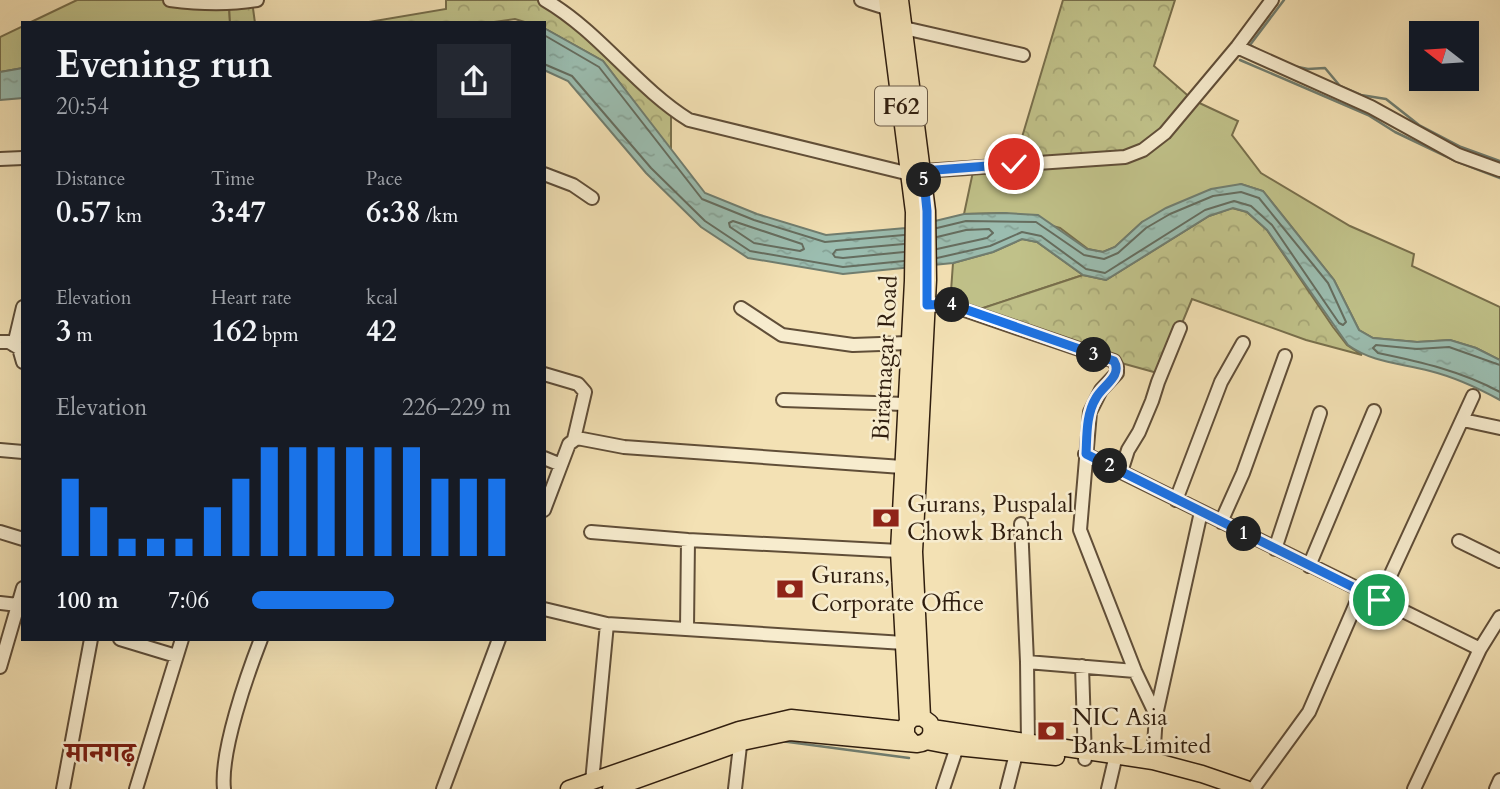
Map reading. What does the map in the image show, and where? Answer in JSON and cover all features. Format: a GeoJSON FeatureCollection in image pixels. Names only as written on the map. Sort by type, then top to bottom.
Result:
{"type":"FeatureCollection","features":[{"type":"Feature","properties":{"kind":"main road","name":"Biratnagar Road"},"geometry":{"type":"LineString","coordinates":[[897,10],[921,212],[920,281],[908,343],[899,551],[904,643],[918,730]]}},
{"type":"Feature","properties":{"kind":"main road","name":"Biratnagar Road"},"geometry":{"type":"LineString","coordinates":[[897,10],[917,172]]}},
{"type":"Feature","properties":{"kind":"main road","name":"Biratnagar Road"},"geometry":{"type":"LineString","coordinates":[[918,730],[914,552],[927,305],[920,281]]}},
{"type":"Feature","properties":{"kind":"main road"},"geometry":{"type":"LineString","coordinates":[[918,730],[957,747],[1022,749],[1153,761],[1246,789]]}},
{"type":"Feature","properties":{"kind":"main road"},"geometry":{"type":"LineString","coordinates":[[569,789],[741,736],[790,732],[918,730],[1022,749]]}},
{"type":"Feature","properties":{"kind":"main road"},"geometry":{"type":"LineString","coordinates":[[611,789],[635,785],[741,736]]}},
{"type":"Feature","properties":{"kind":"main road"},"geometry":{"type":"LineString","coordinates":[[1115,759],[1216,789]]}},
{"type":"Feature","properties":{"kind":"street"},"geometry":{"type":"LineString","coordinates":[[170,0],[204,5],[229,5],[257,0]]}},
{"type":"Feature","properties":{"kind":"street"},"geometry":{"type":"LineString","coordinates":[[545,0],[583,27],[671,108],[689,120],[917,172],[1125,157],[1143,150],[1165,133],[1237,47],[1272,0]]}},
{"type":"Feature","properties":{"kind":"street"},"geometry":{"type":"LineString","coordinates":[[861,0],[897,10],[1023,55]]}},
{"type":"Feature","properties":{"kind":"street"},"geometry":{"type":"LineString","coordinates":[[1237,47],[1371,107],[1458,155],[1500,170]]}},
{"type":"Feature","properties":{"kind":"street"},"geometry":{"type":"LineString","coordinates":[[0,159],[21,158]]}},
{"type":"Feature","properties":{"kind":"street"},"geometry":{"type":"LineString","coordinates":[[546,175],[573,186],[592,198]]}},
{"type":"Feature","properties":{"kind":"street"},"geometry":{"type":"LineString","coordinates":[[927,305],[950,304],[1114,361],[1118,367],[1117,373],[1101,390],[1090,412],[1080,530],[1135,671],[1156,715]]}},
{"type":"Feature","properties":{"kind":"street"},"geometry":{"type":"LineString","coordinates":[[741,308],[782,335],[853,345],[908,343]]}},
{"type":"Feature","properties":{"kind":"street"},"geometry":{"type":"LineString","coordinates":[[14,345],[21,315]]}},
{"type":"Feature","properties":{"kind":"street"},"geometry":{"type":"LineString","coordinates":[[1121,472],[1180,328]]}},
{"type":"Feature","properties":{"kind":"street"},"geometry":{"type":"LineString","coordinates":[[0,342],[19,348],[21,355]]}},
{"type":"Feature","properties":{"kind":"street"},"geometry":{"type":"LineString","coordinates":[[1176,500],[1221,382],[1243,344]]}},
{"type":"Feature","properties":{"kind":"street"},"geometry":{"type":"LineString","coordinates":[[1221,522],[1243,473],[1285,356]]}},
{"type":"Feature","properties":{"kind":"street"},"geometry":{"type":"LineString","coordinates":[[546,375],[578,384],[585,392],[575,439]]}},
{"type":"Feature","properties":{"kind":"street"},"geometry":{"type":"LineString","coordinates":[[1379,600],[1473,396]]}},
{"type":"Feature","properties":{"kind":"street"},"geometry":{"type":"LineString","coordinates":[[783,400],[905,404]]}},
{"type":"Feature","properties":{"kind":"street"},"geometry":{"type":"LineString","coordinates":[[1309,566],[1374,411]]}},
{"type":"Feature","properties":{"kind":"street"},"geometry":{"type":"LineString","coordinates":[[1275,549],[1320,413]]}},
{"type":"Feature","properties":{"kind":"street"},"geometry":{"type":"LineString","coordinates":[[1463,420],[1500,428]]}},
{"type":"Feature","properties":{"kind":"street"},"geometry":{"type":"LineString","coordinates":[[546,505],[569,444],[575,439],[584,438],[624,447],[902,467]]}},
{"type":"Feature","properties":{"kind":"street"},"geometry":{"type":"LineString","coordinates":[[0,450],[21,452]]}},
{"type":"Feature","properties":{"kind":"street"},"geometry":{"type":"LineString","coordinates":[[1086,454],[1480,649]]}},
{"type":"Feature","properties":{"kind":"street"},"geometry":{"type":"LineString","coordinates":[[546,459],[561,465]]}},
{"type":"Feature","properties":{"kind":"street"},"geometry":{"type":"LineString","coordinates":[[1153,761],[1156,715],[1201,512]]}},
{"type":"Feature","properties":{"kind":"street"},"geometry":{"type":"LineString","coordinates":[[1007,789],[1022,749],[1027,662],[1021,524]]}},
{"type":"Feature","properties":{"kind":"street"},"geometry":{"type":"LineString","coordinates":[[591,531],[688,540],[899,551]]}},
{"type":"Feature","properties":{"kind":"street"},"geometry":{"type":"LineString","coordinates":[[0,532],[21,538]]}},
{"type":"Feature","properties":{"kind":"street"},"geometry":{"type":"LineString","coordinates":[[687,628],[688,540]]}},
{"type":"Feature","properties":{"kind":"street"},"geometry":{"type":"LineString","coordinates":[[1459,541],[1500,561]]}},
{"type":"Feature","properties":{"kind":"street"},"geometry":{"type":"LineString","coordinates":[[1253,789],[1309,712],[1361,592]]}},
{"type":"Feature","properties":{"kind":"street"},"geometry":{"type":"LineString","coordinates":[[0,667],[21,595]]}},
{"type":"Feature","properties":{"kind":"street"},"geometry":{"type":"LineString","coordinates":[[0,603],[18,605]]}},
{"type":"Feature","properties":{"kind":"street"},"geometry":{"type":"LineString","coordinates":[[546,609],[607,624],[904,643]]}},
{"type":"Feature","properties":{"kind":"street"},"geometry":{"type":"LineString","coordinates":[[1415,789],[1480,649],[1500,617]]}},
{"type":"Feature","properties":{"kind":"street"},"geometry":{"type":"LineString","coordinates":[[592,782],[607,624]]}},
{"type":"Feature","properties":{"kind":"street"},"geometry":{"type":"LineString","coordinates":[[63,789],[91,641]]}},
{"type":"Feature","properties":{"kind":"street"},"geometry":{"type":"LineString","coordinates":[[127,641],[176,656]]}},
{"type":"Feature","properties":{"kind":"street"},"geometry":{"type":"LineString","coordinates":[[136,789],[181,641]]}},
{"type":"Feature","properties":{"kind":"street"},"geometry":{"type":"LineString","coordinates":[[224,789],[223,772],[241,694],[260,641]]}},
{"type":"Feature","properties":{"kind":"street"},"geometry":{"type":"LineString","coordinates":[[443,789],[498,641]]}},
{"type":"Feature","properties":{"kind":"street"},"geometry":{"type":"LineString","coordinates":[[1027,662],[1135,671]]}},
{"type":"Feature","properties":{"kind":"street"},"geometry":{"type":"LineString","coordinates":[[1082,666],[1085,755]]}},
{"type":"Feature","properties":{"kind":"street"},"geometry":{"type":"LineString","coordinates":[[735,789],[741,736]]}},
{"type":"Feature","properties":{"kind":"street"},"geometry":{"type":"LineString","coordinates":[[943,789],[957,747]]}},
{"type":"Feature","properties":{"kind":"street"},"geometry":{"type":"LineString","coordinates":[[1108,789],[1115,759]]}},
{"type":"Feature","properties":{"kind":"street"},"geometry":{"type":"LineString","coordinates":[[1496,789],[1500,780]]}},
{"type":"Feature","properties":{"kind":"green space"},"geometry":{"type":"Polygon","coordinates":[[[77,0],[170,0],[229,5],[230,21],[33,21],[77,0]]]}},
{"type":"Feature","properties":{"kind":"green space"},"geometry":{"type":"Polygon","coordinates":[[[446,0],[545,0],[671,108],[671,151],[603,61],[546,29],[546,21],[375,21],[446,9],[446,0]]]}},
{"type":"Feature","properties":{"kind":"green space"},"geometry":{"type":"Polygon","coordinates":[[[1063,0],[1175,0],[1154,66],[1193,100],[1143,150],[1014,164],[1063,0]]]}},
{"type":"Feature","properties":{"kind":"green space"},"geometry":{"type":"Polygon","coordinates":[[[252,1],[255,21],[230,21],[229,5],[252,1]]]}},
{"type":"Feature","properties":{"kind":"green space"},"geometry":{"type":"Polygon","coordinates":[[[21,27],[21,68],[0,72],[0,37],[21,27]]]}},
{"type":"Feature","properties":{"kind":"green space"},"geometry":{"type":"Polygon","coordinates":[[[1193,100],[1238,121],[1232,135],[1261,173],[1350,226],[1414,254],[1412,266],[1500,307],[1500,360],[1476,348],[1450,340],[1417,342],[1373,338],[1359,330],[1334,280],[1263,191],[1241,184],[1142,222],[1115,247],[1103,252],[1088,249],[1060,228],[1005,213],[964,214],[974,167],[1125,157],[1193,100]]]}},
{"type":"Feature","properties":{"kind":"green space"},"geometry":{"type":"Polygon","coordinates":[[[1232,208],[1247,212],[1267,230],[1333,327],[1347,345],[1362,355],[1306,340],[1192,299],[1161,374],[1114,361],[971,312],[1083,275],[1106,280],[1209,216],[1232,208]]]}},
{"type":"Feature","properties":{"kind":"green space"},"geometry":{"type":"Polygon","coordinates":[[[1022,239],[1037,242],[1083,275],[971,312],[950,305],[953,263],[993,252],[1022,239]]]}},
{"type":"Feature","properties":{"kind":"water"},"geometry":{"type":"Polygon","coordinates":[[[546,29],[603,61],[705,193],[757,214],[826,235],[906,228],[964,214],[1038,215],[1087,249],[1103,252],[1115,247],[1142,222],[1166,208],[1211,189],[1241,184],[1263,191],[1334,280],[1359,330],[1373,338],[1417,342],[1450,340],[1476,348],[1500,360],[1500,400],[1448,376],[1367,356],[1348,345],[1267,230],[1247,212],[1233,208],[1209,216],[1106,280],[1083,275],[1037,242],[1022,239],[993,252],[953,263],[843,274],[748,258],[701,227],[646,173],[568,81],[546,71],[546,29]]]}},
{"type":"Feature","properties":{"kind":"water"},"geometry":{"type":"Polygon","coordinates":[[[21,68],[21,98],[0,100],[0,72],[21,68]]]}},
{"type":"Feature","properties":{"kind":"waterway"},"geometry":{"type":"LineString","coordinates":[[1259,50],[1250,45],[1284,0]]}},
{"type":"Feature","properties":{"kind":"waterway"},"geometry":{"type":"LineString","coordinates":[[1240,60],[1368,115],[1395,132],[1458,162],[1500,178]]}},
{"type":"Feature","properties":{"kind":"waterway"},"geometry":{"type":"LineString","coordinates":[[1293,66],[1325,68],[1340,86],[1361,95],[1386,99],[1419,125],[1461,147],[1500,161]]}},
{"type":"Feature","properties":{"kind":"waterway"},"geometry":{"type":"LineString","coordinates":[[781,741],[909,758]]}},
{"type":"Feature","properties":{"kind":"place","name":"Gurans, Puspalal Chowk Branch"},"geometry":{"type":"Point","coordinates":[886,518]}},
{"type":"Feature","properties":{"kind":"place","name":"Gurans, Corporate Office"},"geometry":{"type":"Point","coordinates":[790,589]}},
{"type":"Feature","properties":{"kind":"place","name":"NIC Asia Bank Limited"},"geometry":{"type":"Point","coordinates":[1051,731]}},
{"type":"Feature","properties":{"kind":"district","name":"मानगढ़"},"geometry":{"type":"Point","coordinates":[100,753]}},
{"type":"Feature","properties":{"kind":"route"},"geometry":{"type":"LineString","coordinates":[[1014,164],[923,171],[927,211],[927,305],[950,304],[1114,361],[1118,367],[1117,373],[1094,400],[1090,412],[1086,454],[1379,600]]}}]}
